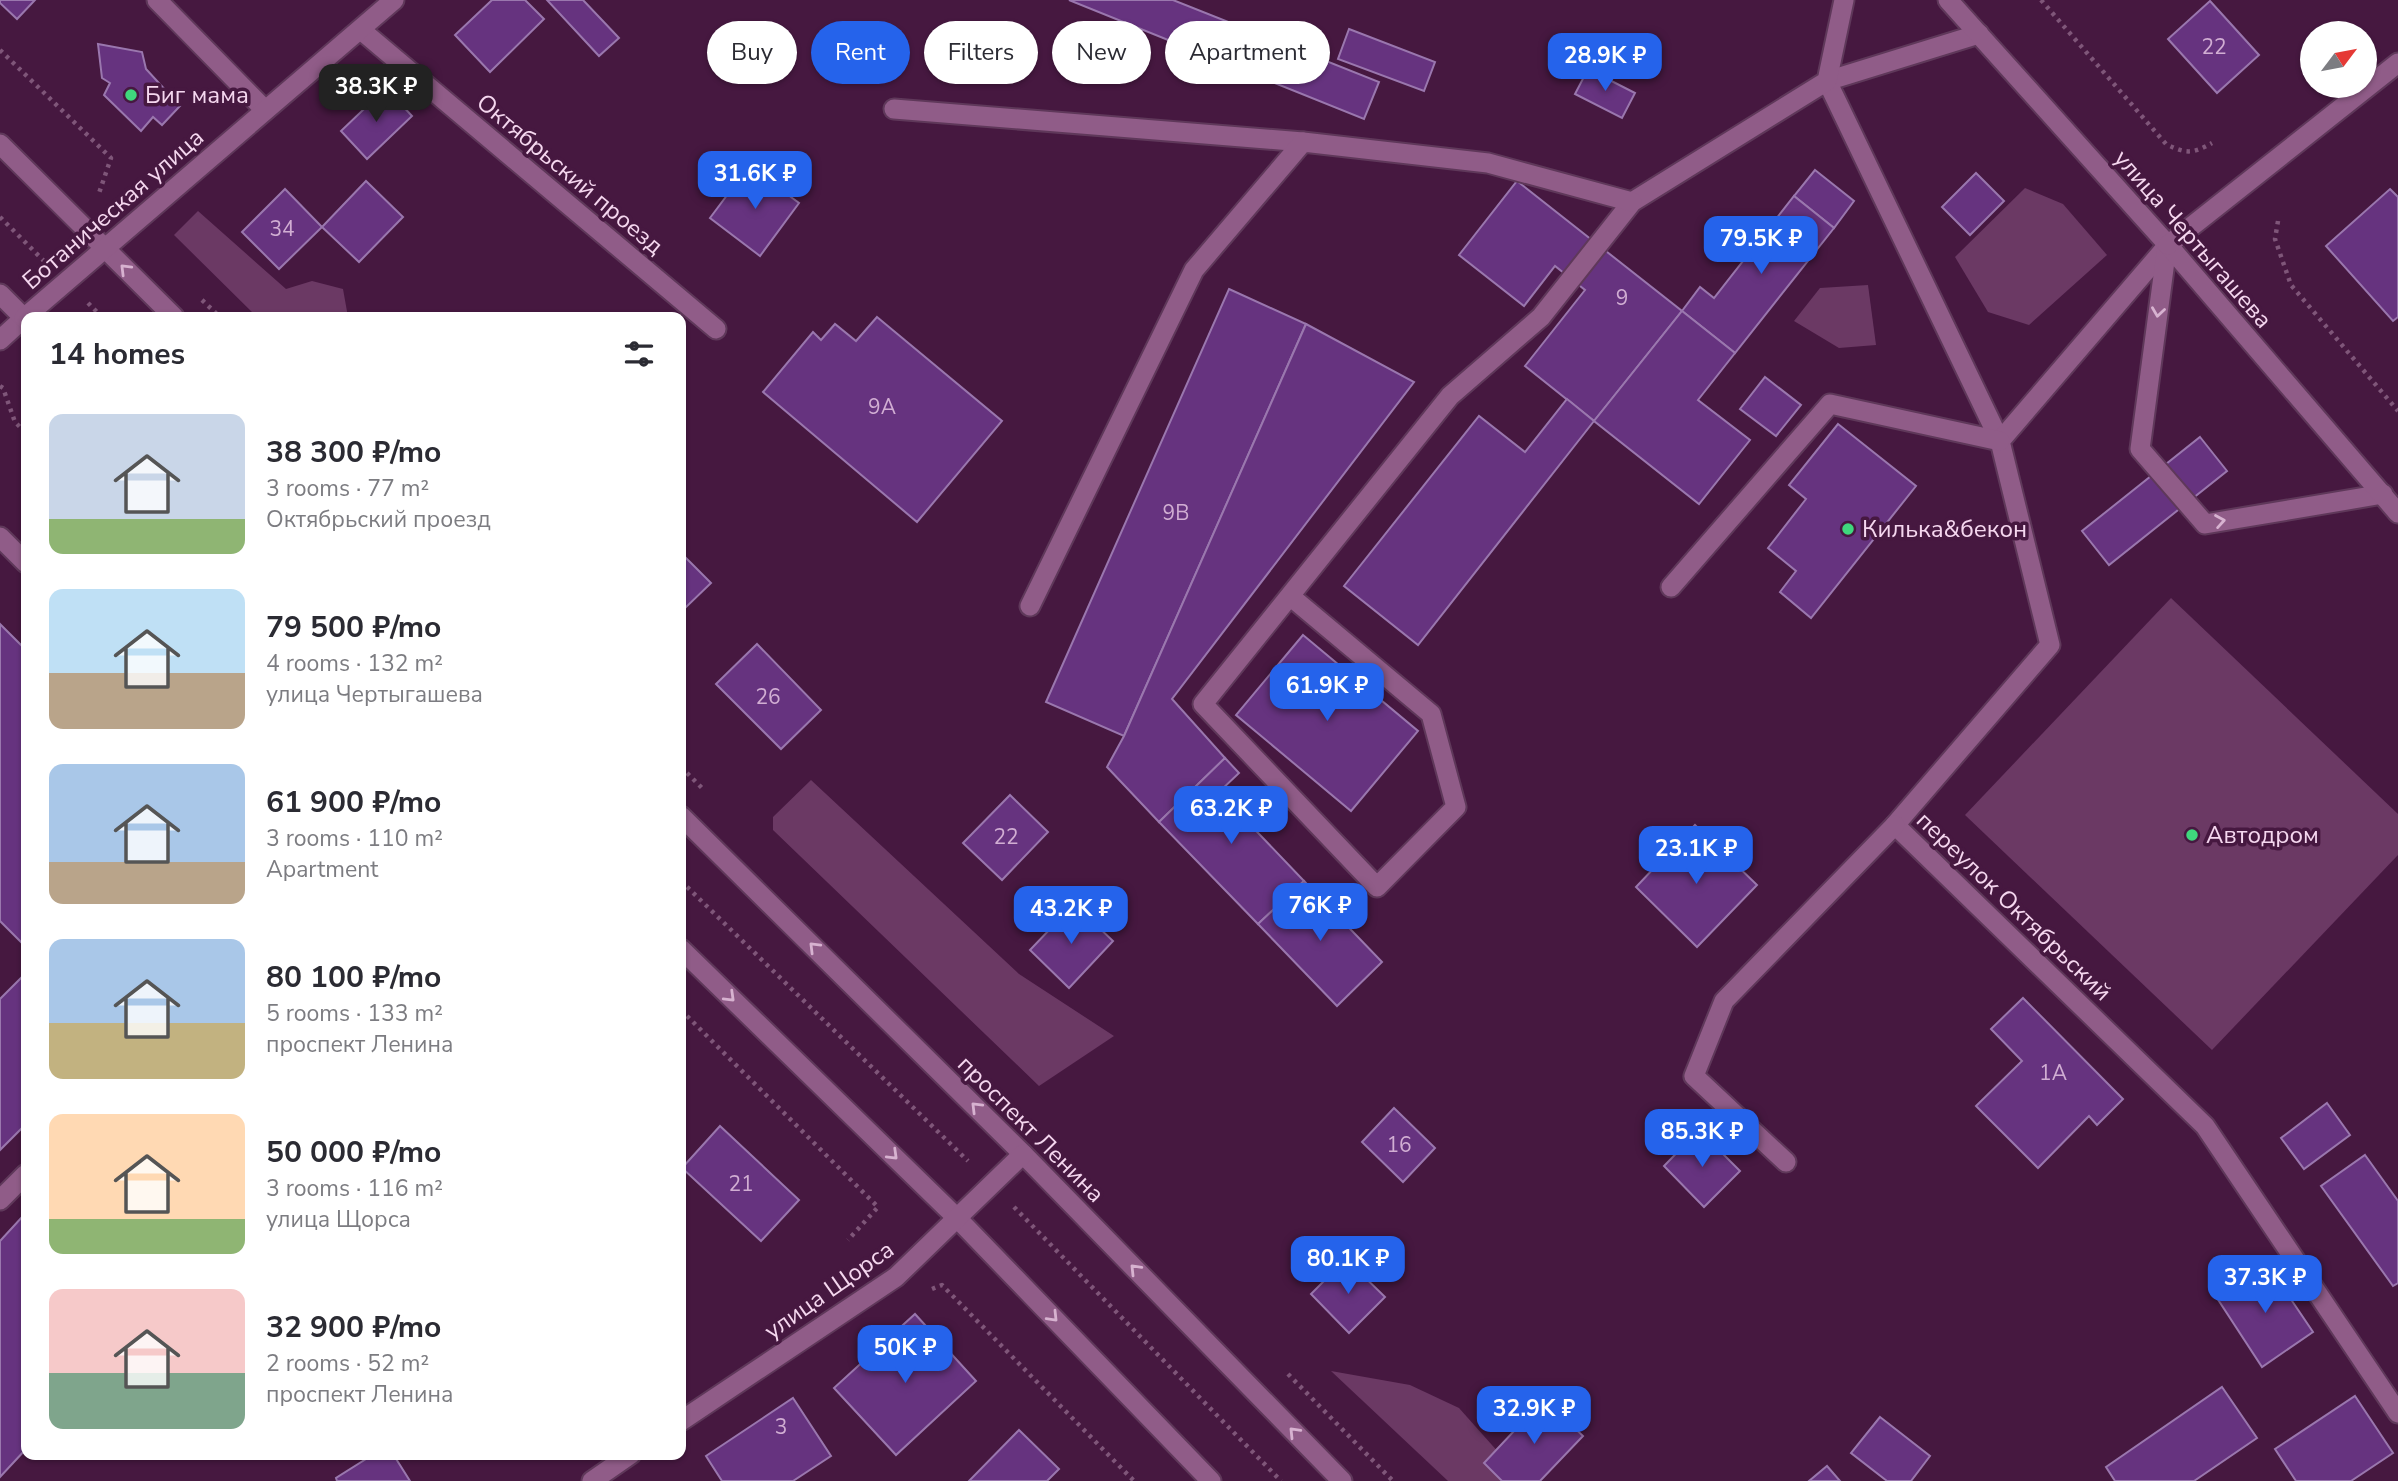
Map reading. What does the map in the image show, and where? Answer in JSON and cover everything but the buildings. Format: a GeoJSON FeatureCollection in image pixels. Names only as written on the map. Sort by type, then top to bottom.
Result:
{"type":"FeatureCollection","features":[{"type":"Feature","properties":{"kind":"street"},"geometry":{"type":"LineString","coordinates":[[157,0],[265,110]]}},
{"type":"Feature","properties":{"kind":"street","name":"Ботаническая улица"},"geometry":{"type":"LineString","coordinates":[[33,312],[394,0]]}},
{"type":"Feature","properties":{"kind":"street"},"geometry":{"type":"LineString","coordinates":[[1844,0],[1827,81],[2000,441]]}},
{"type":"Feature","properties":{"kind":"street","name":"улица Чертыгашева"},"geometry":{"type":"LineString","coordinates":[[1948,0],[2168,245],[2398,513]]}},
{"type":"Feature","properties":{"kind":"street","name":"Октябрьский проезд"},"geometry":{"type":"LineString","coordinates":[[361,30],[716,329]]}},
{"type":"Feature","properties":{"kind":"street"},"geometry":{"type":"LineString","coordinates":[[1290,596],[1431,714],[1456,807],[1377,887],[1203,704],[1450,396],[1541,317],[1632,202],[1827,81],[1979,34]]}},
{"type":"Feature","properties":{"kind":"street"},"geometry":{"type":"LineString","coordinates":[[2000,441],[2168,245],[2398,63]]}},
{"type":"Feature","properties":{"kind":"street"},"geometry":{"type":"LineString","coordinates":[[894,109],[1303,142],[1488,163],[1632,202]]}},
{"type":"Feature","properties":{"kind":"street"},"geometry":{"type":"LineString","coordinates":[[1030,606],[1194,270],[1303,142]]}},
{"type":"Feature","properties":{"kind":"street"},"geometry":{"type":"LineString","coordinates":[[0,144],[169,312]]}},
{"type":"Feature","properties":{"kind":"street"},"geometry":{"type":"LineString","coordinates":[[2168,245],[2140,449],[2205,524],[2383,494]]}},
{"type":"Feature","properties":{"kind":"street"},"geometry":{"type":"LineString","coordinates":[[0,294],[21,315]]}},
{"type":"Feature","properties":{"kind":"street","name":"Ботаническая улица"},"geometry":{"type":"LineString","coordinates":[[0,340],[21,322]]}},
{"type":"Feature","properties":{"kind":"street"},"geometry":{"type":"LineString","coordinates":[[1671,587],[1830,404],[2000,441]]}},
{"type":"Feature","properties":{"kind":"street","name":"переулок Октябрьский"},"geometry":{"type":"LineString","coordinates":[[2000,441],[2050,645],[1895,825],[2205,1126],[2398,1413]]}},
{"type":"Feature","properties":{"kind":"street"},"geometry":{"type":"LineString","coordinates":[[0,537],[21,558]]}},
{"type":"Feature","properties":{"kind":"street","name":"проспект Ленина"},"geometry":{"type":"LineString","coordinates":[[686,821],[1023,1154],[1342,1481]]}},
{"type":"Feature","properties":{"kind":"street"},"geometry":{"type":"LineString","coordinates":[[1786,1162],[1693,1076],[1724,1000],[1895,825]]}},
{"type":"Feature","properties":{"kind":"street"},"geometry":{"type":"LineString","coordinates":[[686,954],[958,1219],[1211,1481]]}},
{"type":"Feature","properties":{"kind":"street","name":"улица Щорса"},"geometry":{"type":"LineString","coordinates":[[686,1418],[896,1277],[1023,1154]]}},
{"type":"Feature","properties":{"kind":"street"},"geometry":{"type":"LineString","coordinates":[[0,1200],[21,1179]]}},
{"type":"Feature","properties":{"kind":"street"},"geometry":{"type":"LineString","coordinates":[[592,1481],[622,1460]]}},
{"type":"Feature","properties":{"kind":"path"},"geometry":{"type":"LineString","coordinates":[[2040,0],[2166,144],[2182,152],[2197,151],[2212,143]]}},
{"type":"Feature","properties":{"kind":"path"},"geometry":{"type":"LineString","coordinates":[[0,50],[111,158]]}},
{"type":"Feature","properties":{"kind":"path"},"geometry":{"type":"LineString","coordinates":[[2278,221],[2275,239],[2291,285],[2398,411]]}},
{"type":"Feature","properties":{"kind":"path"},"geometry":{"type":"LineString","coordinates":[[0,386],[15,422],[21,428]]}},
{"type":"Feature","properties":{"kind":"path"},"geometry":{"type":"LineString","coordinates":[[686,1015],[878,1207],[848,1240]]}},
{"type":"Feature","properties":{"kind":"path"},"geometry":{"type":"LineString","coordinates":[[931,1290],[943,1285],[1134,1481]]}},
{"type":"Feature","properties":{"kind":"shaded area"},"geometry":{"type":"Polygon","coordinates":[[[2025,188],[2063,204],[2107,255],[2029,325],[1988,312],[1955,257],[2025,188]]]}},
{"type":"Feature","properties":{"kind":"shaded area"},"geometry":{"type":"Polygon","coordinates":[[[198,211],[286,289],[312,281],[343,289],[347,312],[252,312],[174,235],[198,211]]]}},
{"type":"Feature","properties":{"kind":"shaded area"},"geometry":{"type":"Polygon","coordinates":[[[1868,285],[1876,345],[1839,348],[1794,321],[1820,288],[1868,285]]]}},
{"type":"Feature","properties":{"kind":"shaded area","name":"Автодром"},"geometry":{"type":"Polygon","coordinates":[[[2171,598],[2398,814],[2398,855],[2212,1050],[1965,815],[2171,598]]]}},
{"type":"Feature","properties":{"kind":"shaded area"},"geometry":{"type":"Polygon","coordinates":[[[811,780],[1019,974],[1114,1036],[1039,1086],[773,830],[773,817],[811,780]]]}},
{"type":"Feature","properties":{"kind":"shaded area"},"geometry":{"type":"Polygon","coordinates":[[[1331,1371],[1410,1385],[1459,1408],[1524,1481],[1448,1481],[1331,1371]]]}},
{"type":"Feature","properties":{"kind":"place","name":"Биг мама"},"geometry":{"type":"Point","coordinates":[131,95]}},
{"type":"Feature","properties":{"kind":"place","name":"Килька&бекон"},"geometry":{"type":"Point","coordinates":[1848,529]}},
{"type":"Feature","properties":{"kind":"place","name":"Автодром"},"geometry":{"type":"Point","coordinates":[2192,835]}}]}
